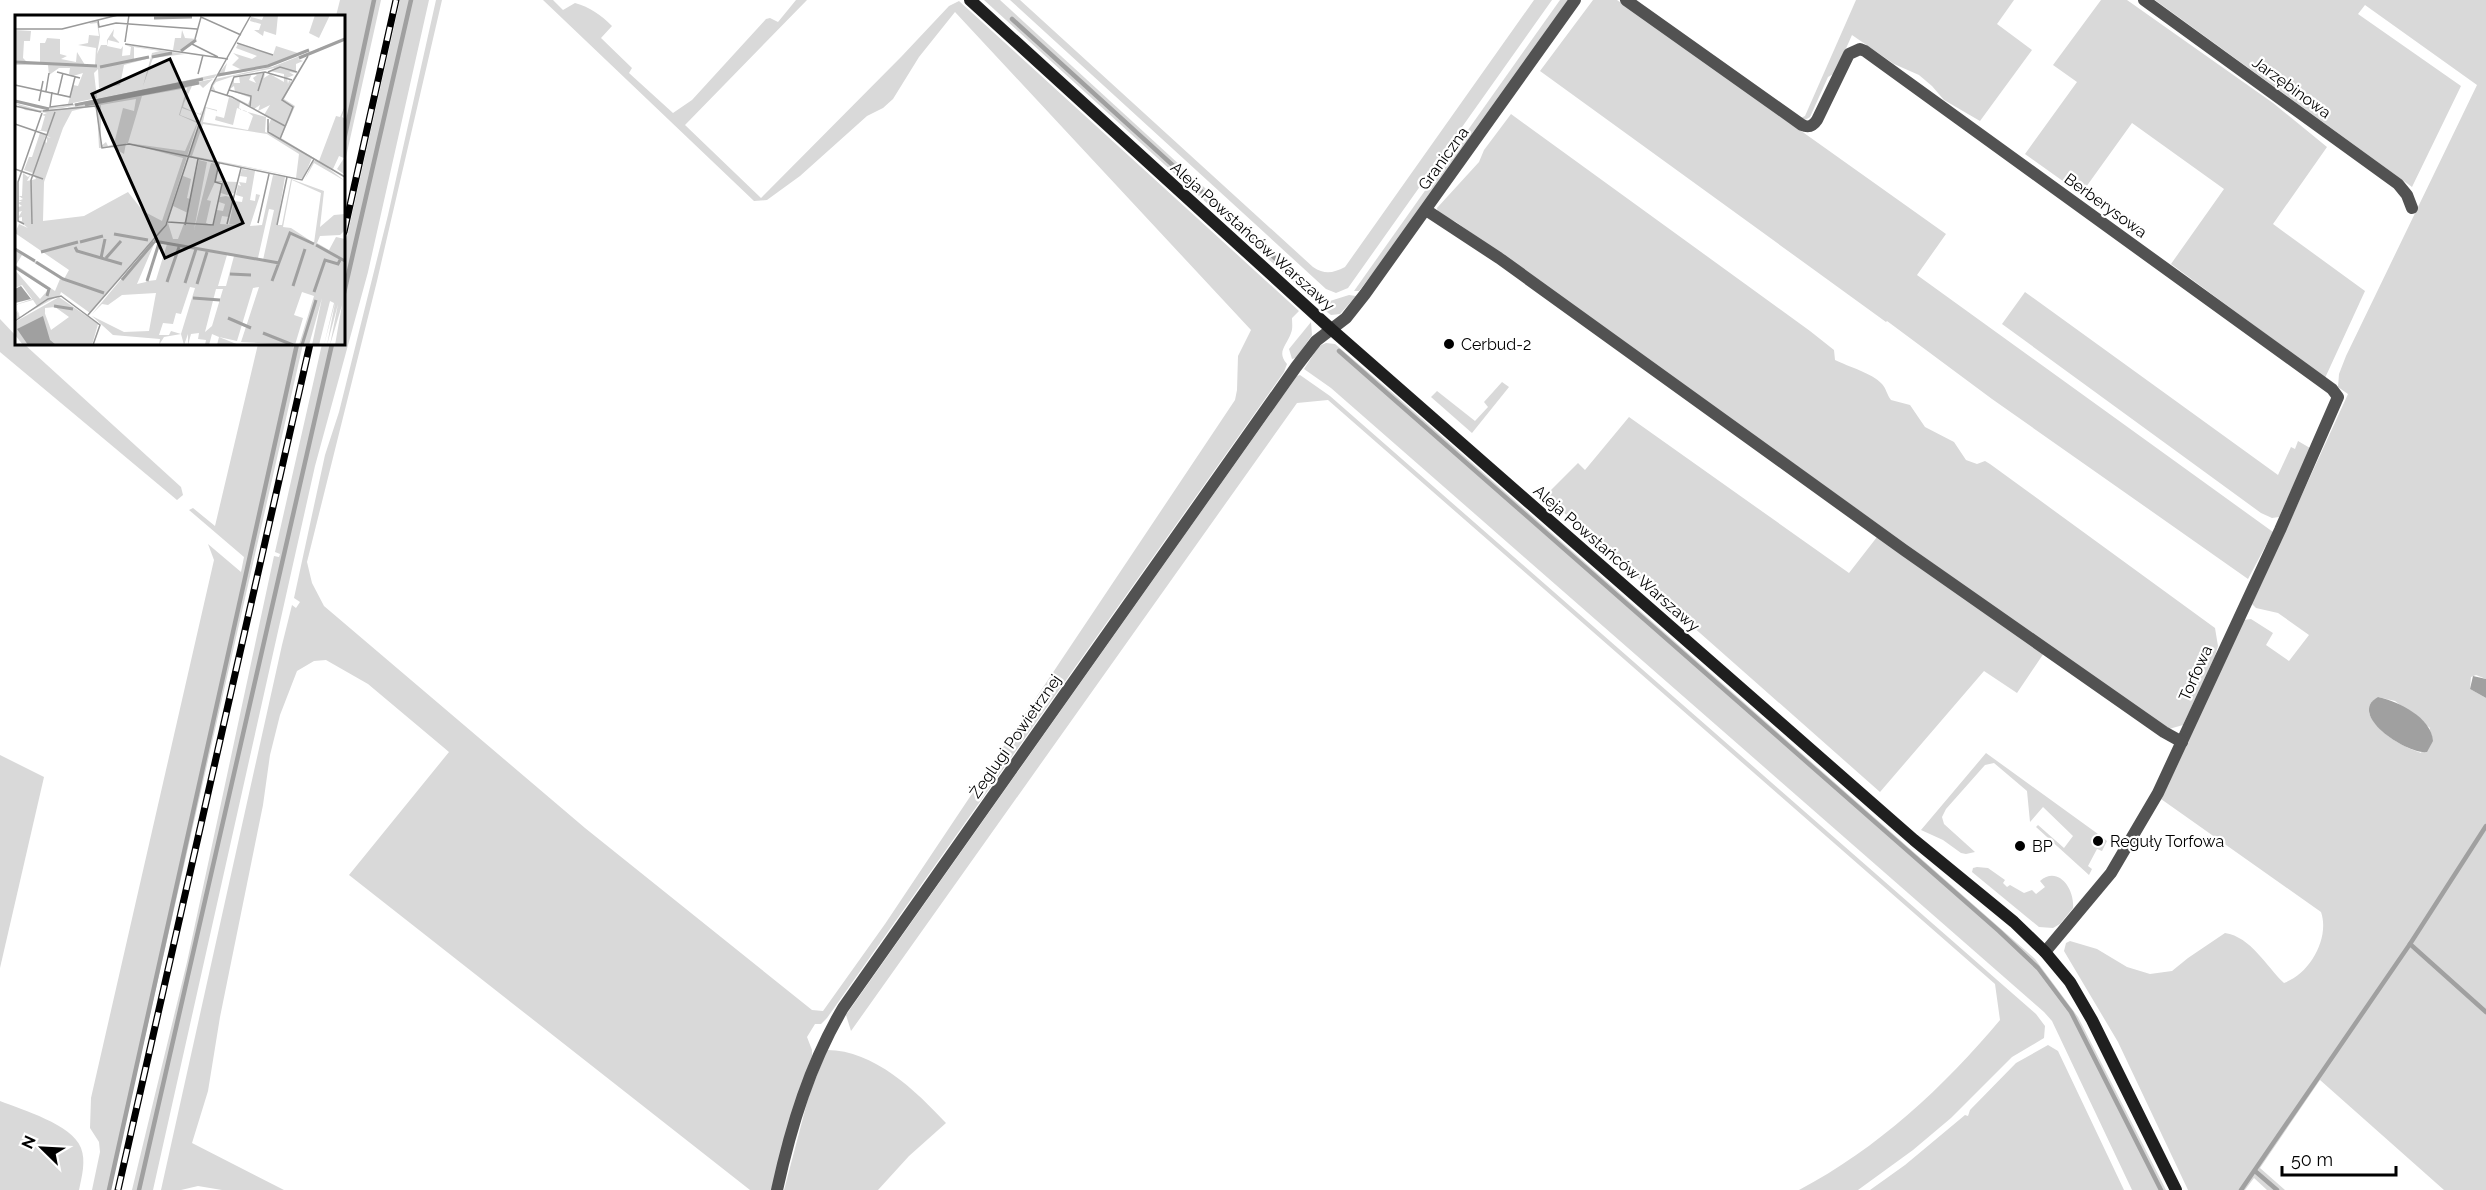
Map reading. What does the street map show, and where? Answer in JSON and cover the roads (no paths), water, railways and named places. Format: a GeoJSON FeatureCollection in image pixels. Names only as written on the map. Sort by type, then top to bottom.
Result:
{"type":"FeatureCollection","features":[{"type":"Feature","properties":{"kind":"street","name":"Aleja Powstańców Warszawy"},"geometry":{"type":"LineString","coordinates":[[970,0],[1331,329],[1914,840],[2014,922],[2045,952],[2070,982],[2092,1020],[2176,1190]]}},
{"type":"Feature","properties":{"kind":"street","name":"Graniczna"},"geometry":{"type":"LineString","coordinates":[[1331,329],[1346,318],[1360,301],[1575,0]]}},
{"type":"Feature","properties":{"kind":"street","name":"Berberysowa"},"geometry":{"type":"LineString","coordinates":[[1626,0],[1807,126],[1814,124],[1850,54],[1860,49],[2332,390]]}},
{"type":"Feature","properties":{"kind":"street","name":"Jarzębinowa"},"geometry":{"type":"LineString","coordinates":[[2144,0],[2398,184],[2407,195],[2412,208]]}},
{"type":"Feature","properties":{"kind":"street"},"geometry":{"type":"LineString","coordinates":[[1426,210],[1498,258],[2064,663],[2182,742]]}},
{"type":"Feature","properties":{"kind":"street","name":"Żeglugi Powietrznej"},"geometry":{"type":"LineString","coordinates":[[777,1190],[802,1096],[828,1034],[843,1008],[1296,367],[1317,341],[1331,329]]}},
{"type":"Feature","properties":{"kind":"street","name":"Torfowa"},"geometry":{"type":"LineString","coordinates":[[2045,952],[2110,873],[2158,793],[2339,399],[2332,390]]}},
{"type":"Feature","properties":{"kind":"waterway"},"geometry":{"type":"LineString","coordinates":[[345,135],[374,0]]}},
{"type":"Feature","properties":{"kind":"waterway"},"geometry":{"type":"LineString","coordinates":[[345,289],[411,0]]}},
{"type":"Feature","properties":{"kind":"waterway"},"geometry":{"type":"LineString","coordinates":[[1012,19],[1310,290]]}},
{"type":"Feature","properties":{"kind":"waterway"},"geometry":{"type":"LineString","coordinates":[[109,1190],[297,345]]}},
{"type":"Feature","properties":{"kind":"waterway"},"geometry":{"type":"LineString","coordinates":[[139,1190],[332,345]]}},
{"type":"Feature","properties":{"kind":"waterway"},"geometry":{"type":"LineString","coordinates":[[1339,351],[1999,931],[2038,968],[2071,1012],[2161,1190]]}},
{"type":"Feature","properties":{"kind":"waterway"},"geometry":{"type":"LineString","coordinates":[[2241,1190],[2410,944],[2486,826]]}},
{"type":"Feature","properties":{"kind":"waterway"},"geometry":{"type":"LineString","coordinates":[[2410,944],[2486,1012]]}},
{"type":"Feature","properties":{"kind":"waterway"},"geometry":{"type":"LineString","coordinates":[[2255,1171],[2277,1190]]}},
{"type":"Feature","properties":{"kind":"railway"},"geometry":{"type":"LineString","coordinates":[[345,228],[396,0]]}},
{"type":"Feature","properties":{"kind":"railway"},"geometry":{"type":"LineString","coordinates":[[118,1190],[310,345]]}},
{"type":"Feature","properties":{"kind":"place","name":"Cerbud-2"},"geometry":{"type":"Point","coordinates":[1449,344]}},
{"type":"Feature","properties":{"kind":"place","name":"Reguły Torfowa"},"geometry":{"type":"Point","coordinates":[2098,841]}},
{"type":"Feature","properties":{"kind":"place","name":"BP"},"geometry":{"type":"Point","coordinates":[2020,846]}}]}
